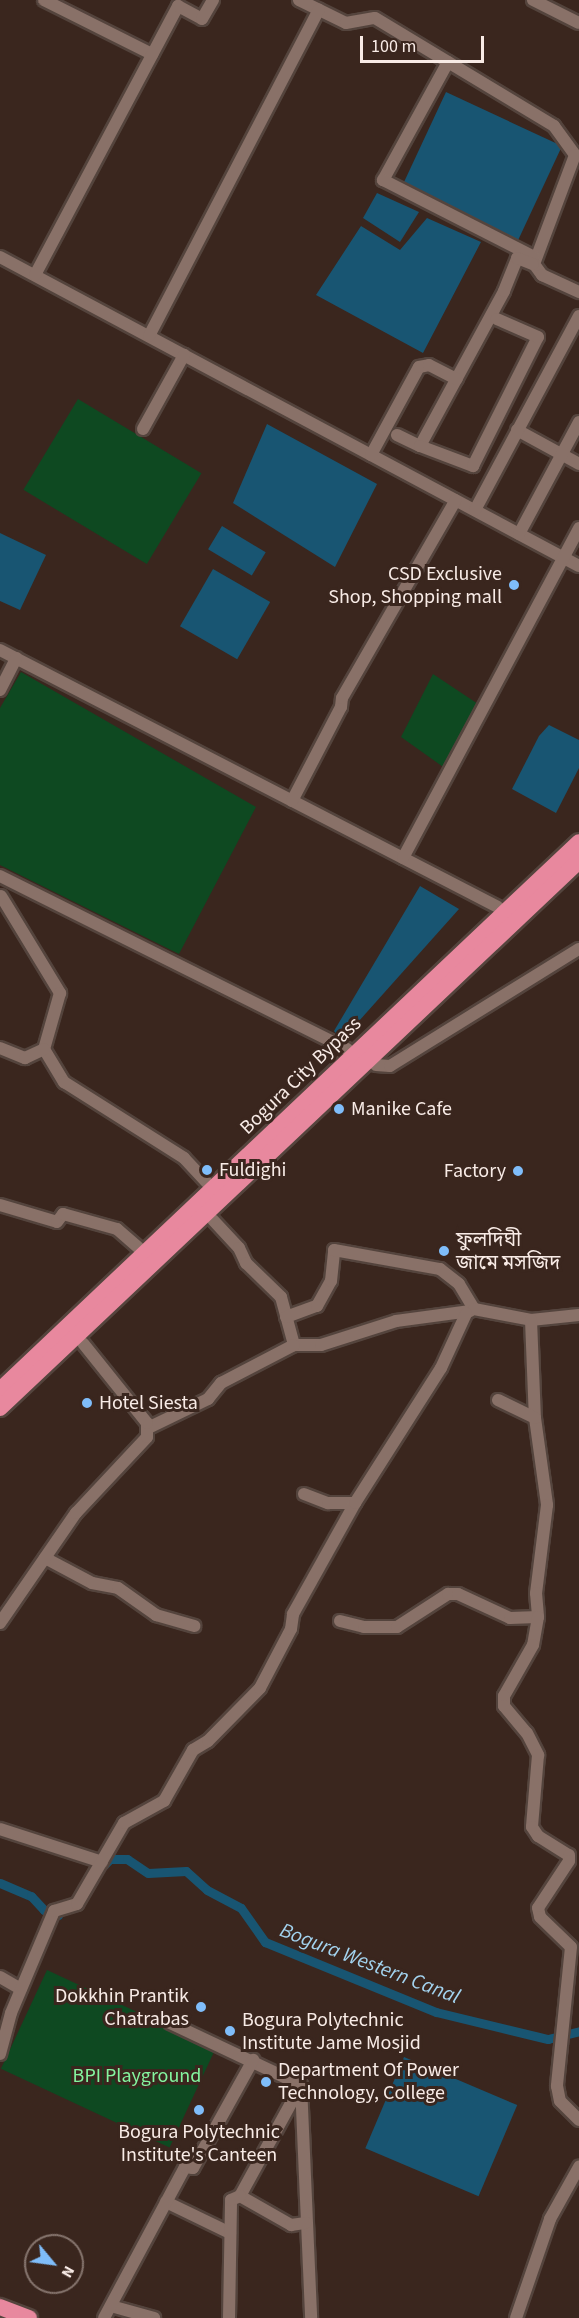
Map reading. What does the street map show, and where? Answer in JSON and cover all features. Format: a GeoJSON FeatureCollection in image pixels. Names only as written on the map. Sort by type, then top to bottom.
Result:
{"type":"FeatureCollection","features":[{"type":"Feature","properties":{"kind":"highway","name":"Bogura City Bypass"},"geometry":{"type":"LineString","coordinates":[[0,1390],[579,842]]}},
{"type":"Feature","properties":{"kind":"highway","name":"Bogura City Bypass"},"geometry":{"type":"LineString","coordinates":[[0,1408],[579,861]]}},
{"type":"Feature","properties":{"kind":"highway"},"geometry":{"type":"LineString","coordinates":[[0,2307],[29,2318]]}},
{"type":"Feature","properties":{"kind":"street"},"geometry":{"type":"LineString","coordinates":[[44,0],[152,54]]}},
{"type":"Feature","properties":{"kind":"street"},"geometry":{"type":"LineString","coordinates":[[35,275],[179,3],[202,19],[213,0]]}},
{"type":"Feature","properties":{"kind":"street"},"geometry":{"type":"LineString","coordinates":[[299,0],[346,23],[375,18],[554,126],[575,155],[534,261]]}},
{"type":"Feature","properties":{"kind":"street"},"geometry":{"type":"LineString","coordinates":[[533,0],[579,23]]}},
{"type":"Feature","properties":{"kind":"street"},"geometry":{"type":"LineString","coordinates":[[149,336],[319,10]]}},
{"type":"Feature","properties":{"kind":"street"},"geometry":{"type":"LineString","coordinates":[[448,62],[383,180],[534,261],[542,275],[579,292]]}},
{"type":"Feature","properties":{"kind":"street"},"geometry":{"type":"LineString","coordinates":[[0,256],[579,566]]}},
{"type":"Feature","properties":{"kind":"street"},"geometry":{"type":"LineString","coordinates":[[420,446],[504,291],[517,258],[534,261]]}},
{"type":"Feature","properties":{"kind":"street"},"geometry":{"type":"LineString","coordinates":[[475,510],[579,316]]}},
{"type":"Feature","properties":{"kind":"street"},"geometry":{"type":"LineString","coordinates":[[397,435],[472,466],[538,337],[496,319]]}},
{"type":"Feature","properties":{"kind":"street"},"geometry":{"type":"LineString","coordinates":[[143,429],[184,355]]}},
{"type":"Feature","properties":{"kind":"street"},"geometry":{"type":"LineString","coordinates":[[371,455],[418,368],[429,365],[457,379]]}},
{"type":"Feature","properties":{"kind":"street"},"geometry":{"type":"LineString","coordinates":[[519,534],[579,422]]}},
{"type":"Feature","properties":{"kind":"street"},"geometry":{"type":"LineString","coordinates":[[517,430],[579,464]]}},
{"type":"Feature","properties":{"kind":"street"},"geometry":{"type":"LineString","coordinates":[[292,801],[341,707],[342,698],[456,501]]}},
{"type":"Feature","properties":{"kind":"street"},"geometry":{"type":"LineString","coordinates":[[403,858],[579,528]]}},
{"type":"Feature","properties":{"kind":"street"},"geometry":{"type":"LineString","coordinates":[[0,650],[498,908]]}},
{"type":"Feature","properties":{"kind":"street"},"geometry":{"type":"LineString","coordinates":[[0,690],[16,658]]}},
{"type":"Feature","properties":{"kind":"street"},"geometry":{"type":"LineString","coordinates":[[0,876],[347,1049]]}},
{"type":"Feature","properties":{"kind":"street"},"geometry":{"type":"LineString","coordinates":[[19,885],[1,897],[60,993],[44,1049],[64,1082],[184,1158],[206,1182]]}},
{"type":"Feature","properties":{"kind":"street"},"geometry":{"type":"LineString","coordinates":[[376,1065],[390,1066],[579,950]]}},
{"type":"Feature","properties":{"kind":"street"},"geometry":{"type":"LineString","coordinates":[[0,1048],[25,1058],[44,1049]]}},
{"type":"Feature","properties":{"kind":"street"},"geometry":{"type":"LineString","coordinates":[[0,1205],[57,1222],[63,1214],[117,1229],[138,1247]]}},
{"type":"Feature","properties":{"kind":"street"},"geometry":{"type":"LineString","coordinates":[[213,1220],[239,1248],[246,1263],[281,1297],[294,1345]]}},
{"type":"Feature","properties":{"kind":"street"},"geometry":{"type":"LineString","coordinates":[[0,2054],[21,1989],[52,1916],[77,1904],[124,1823],[165,1801],[193,1750],[208,1741],[260,1688],[291,1629],[293,1614],[355,1503],[441,1368],[470,1312],[459,1284],[440,1269],[334,1250],[331,1281],[317,1306],[286,1317]]}},
{"type":"Feature","properties":{"kind":"street"},"geometry":{"type":"LineString","coordinates":[[148,1428],[208,1399],[221,1383],[294,1345],[321,1345],[396,1321],[470,1312],[531,1320],[579,1315]]}},
{"type":"Feature","properties":{"kind":"street"},"geometry":{"type":"LineString","coordinates":[[531,1320],[535,1418],[547,1505],[536,1593],[538,1617],[533,1645],[504,1696],[504,1706],[527,1733],[538,1755],[532,1827],[538,1836],[569,1855],[569,1861],[538,1908],[540,1917],[572,1947],[562,2015],[559,2061],[560,2101],[579,2120]]}},
{"type":"Feature","properties":{"kind":"street"},"geometry":{"type":"LineString","coordinates":[[0,1623],[76,1513],[147,1437],[148,1428],[83,1343]]}},
{"type":"Feature","properties":{"kind":"street"},"geometry":{"type":"LineString","coordinates":[[498,1400],[535,1418]]}},
{"type":"Feature","properties":{"kind":"street"},"geometry":{"type":"LineString","coordinates":[[304,1494],[328,1503],[355,1503]]}},
{"type":"Feature","properties":{"kind":"street"},"geometry":{"type":"LineString","coordinates":[[45,1558],[92,1583],[118,1588],[156,1615],[194,1626]]}},
{"type":"Feature","properties":{"kind":"street"},"geometry":{"type":"LineString","coordinates":[[340,1621],[364,1627],[397,1627],[448,1594],[458,1594],[510,1618],[538,1617]]}},
{"type":"Feature","properties":{"kind":"street"},"geometry":{"type":"LineString","coordinates":[[0,1829],[102,1862]]}},
{"type":"Feature","properties":{"kind":"street"},"geometry":{"type":"LineString","coordinates":[[0,1977],[21,1989]]}},
{"type":"Feature","properties":{"kind":"street"},"geometry":{"type":"LineString","coordinates":[[171,2023],[253,2060],[301,2085]]}},
{"type":"Feature","properties":{"kind":"street"},"geometry":{"type":"LineString","coordinates":[[104,2318],[185,2167],[193,2168],[253,2060]]}},
{"type":"Feature","properties":{"kind":"street"},"geometry":{"type":"LineString","coordinates":[[230,2318],[231,2200],[240,2196],[301,2085]]}},
{"type":"Feature","properties":{"kind":"street"},"geometry":{"type":"LineString","coordinates":[[301,2085],[311,2318]]}},
{"type":"Feature","properties":{"kind":"street"},"geometry":{"type":"LineString","coordinates":[[516,2318],[550,2219],[577,2175]]}},
{"type":"Feature","properties":{"kind":"street"},"geometry":{"type":"LineString","coordinates":[[240,2196],[291,2225],[306,2223]]}},
{"type":"Feature","properties":{"kind":"street"},"geometry":{"type":"LineString","coordinates":[[166,2202],[230,2233]]}},
{"type":"Feature","properties":{"kind":"street"},"geometry":{"type":"LineString","coordinates":[[111,2306],[154,2318]]}},
{"type":"Feature","properties":{"kind":"green space"},"geometry":{"type":"Polygon","coordinates":[[[78,399],[201,473],[147,564],[23,490],[78,399]]]}},
{"type":"Feature","properties":{"kind":"green space"},"geometry":{"type":"Polygon","coordinates":[[[21,672],[256,807],[179,954],[0,865],[0,708],[21,672]]]}},
{"type":"Feature","properties":{"kind":"green space"},"geometry":{"type":"Polygon","coordinates":[[[433,674],[481,706],[446,769],[401,737],[433,674]]]}},
{"type":"Feature","properties":{"kind":"green space","name":"BPI Playground"},"geometry":{"type":"Polygon","coordinates":[[[47,1970],[216,2049],[170,2147],[1,2069],[47,1970]]]}},
{"type":"Feature","properties":{"kind":"water"},"geometry":{"type":"Polygon","coordinates":[[[446,92],[562,146],[517,243],[401,189],[446,92]]]}},
{"type":"Feature","properties":{"kind":"water"},"geometry":{"type":"Polygon","coordinates":[[[377,193],[419,212],[400,242],[363,218],[377,193]]]}},
{"type":"Feature","properties":{"kind":"water"},"geometry":{"type":"Polygon","coordinates":[[[427,218],[481,242],[423,353],[316,295],[361,226],[400,250],[427,218]]]}},
{"type":"Feature","properties":{"kind":"water"},"geometry":{"type":"Polygon","coordinates":[[[267,424],[377,484],[335,567],[233,503],[267,424]]]}},
{"type":"Feature","properties":{"kind":"water"},"geometry":{"type":"Polygon","coordinates":[[[222,526],[266,552],[252,575],[208,549],[222,526]]]}},
{"type":"Feature","properties":{"kind":"water"},"geometry":{"type":"Polygon","coordinates":[[[0,533],[46,555],[20,610],[0,601],[0,533]]]}},
{"type":"Feature","properties":{"kind":"water"},"geometry":{"type":"Polygon","coordinates":[[[213,569],[270,602],[237,659],[180,626],[213,569]]]}},
{"type":"Feature","properties":{"kind":"water"},"geometry":{"type":"Polygon","coordinates":[[[549,725],[579,740],[579,768],[556,813],[512,789],[539,736],[549,725]]]}},
{"type":"Feature","properties":{"kind":"water"},"geometry":{"type":"Polygon","coordinates":[[[420,886],[459,909],[342,1040],[334,1031],[420,886]]]}},
{"type":"Feature","properties":{"kind":"water"},"geometry":{"type":"Polygon","coordinates":[[[404,2057],[517,2105],[479,2196],[365,2148],[404,2057]]]}},
{"type":"Feature","properties":{"kind":"waterway","name":"Bogura Western Canal"},"geometry":{"type":"LineString","coordinates":[[103,1866],[110,1859],[127,1859],[148,1873],[186,1871],[207,1890],[241,1908],[265,1942],[436,2012],[548,2039],[579,2031]]}},
{"type":"Feature","properties":{"kind":"waterway","name":"Bogura Western Canal"},"geometry":{"type":"LineString","coordinates":[[0,1883],[31,1896],[44,1910],[58,1915]]}},
{"type":"Feature","properties":{"kind":"place","name":"CSD Exclusive Shop, Shopping mall"},"geometry":{"type":"Point","coordinates":[514,585]}},
{"type":"Feature","properties":{"kind":"place","name":"Manike Cafe"},"geometry":{"type":"Point","coordinates":[339,1109]}},
{"type":"Feature","properties":{"kind":"place","name":"Fuldighi"},"geometry":{"type":"Point","coordinates":[207,1170]}},
{"type":"Feature","properties":{"kind":"place","name":"Factory"},"geometry":{"type":"Point","coordinates":[518,1171]}},
{"type":"Feature","properties":{"kind":"place","name":"ফুলদিঘী জামে মসজিদ"},"geometry":{"type":"Point","coordinates":[444,1251]}},
{"type":"Feature","properties":{"kind":"place","name":"Hotel Siesta"},"geometry":{"type":"Point","coordinates":[87,1403]}},
{"type":"Feature","properties":{"kind":"place","name":"Dokkhin Prantik Chatrabas"},"geometry":{"type":"Point","coordinates":[201,2007]}},
{"type":"Feature","properties":{"kind":"place","name":"Bogura Polytechnic Institute Jame Mosjid"},"geometry":{"type":"Point","coordinates":[230,2031]}},
{"type":"Feature","properties":{"kind":"place","name":"Department Of Power Technology, College"},"geometry":{"type":"Point","coordinates":[266,2082]}},
{"type":"Feature","properties":{"kind":"place","name":"Bogura Polytechnic Institute's Canteen"},"geometry":{"type":"Point","coordinates":[199,2110]}}]}
